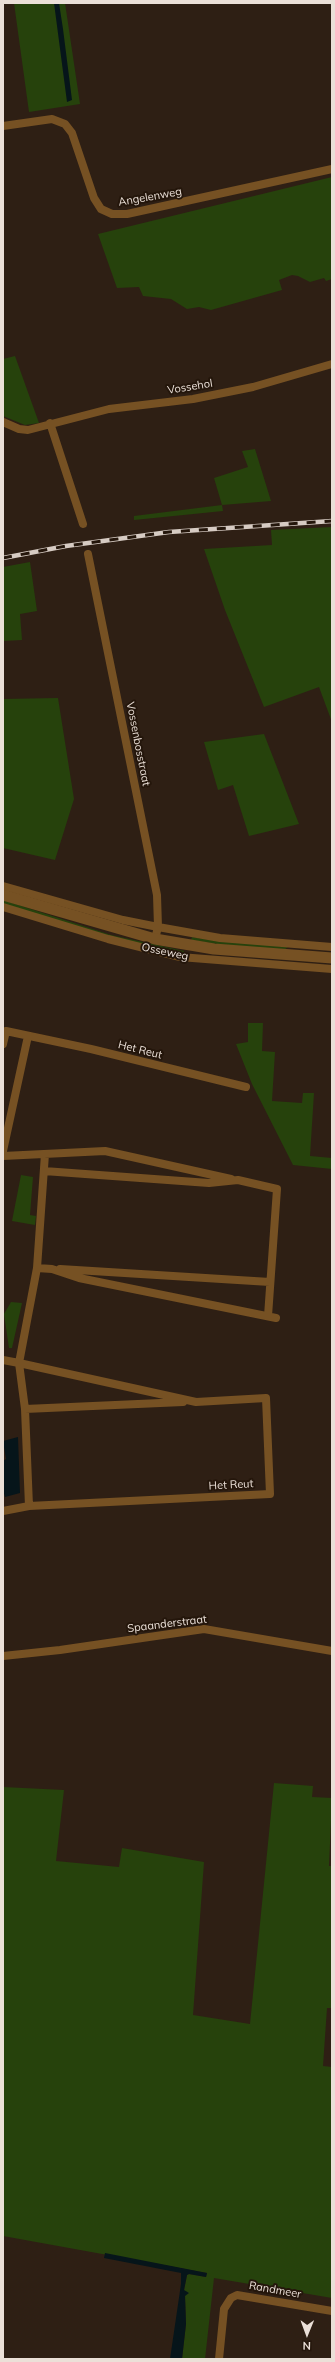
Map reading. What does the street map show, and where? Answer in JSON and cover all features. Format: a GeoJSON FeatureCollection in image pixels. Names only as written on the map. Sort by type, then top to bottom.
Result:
{"type":"FeatureCollection","features":[{"type":"Feature","properties":{"kind":"street","name":"Angelenweg"},"geometry":{"type":"LineString","coordinates":[[3,126],[52,119],[65,124],[72,133],[94,198],[101,209],[112,214],[134,212],[332,169]]}},
{"type":"Feature","properties":{"kind":"street","name":"Vossehol"},"geometry":{"type":"LineString","coordinates":[[3,422],[19,429],[28,430],[50,423],[109,409],[193,399],[253,386],[332,364]]}},
{"type":"Feature","properties":{"kind":"street"},"geometry":{"type":"LineString","coordinates":[[50,423],[83,524]]}},
{"type":"Feature","properties":{"kind":"street","name":"Vossenbosstraat"},"geometry":{"type":"LineString","coordinates":[[88,554],[157,895],[158,927],[155,939]]}},
{"type":"Feature","properties":{"kind":"street","name":"Osseweg"},"geometry":{"type":"LineString","coordinates":[[3,886],[123,920],[332,958]]}},
{"type":"Feature","properties":{"kind":"street","name":"Osseweg"},"geometry":{"type":"LineString","coordinates":[[3,894],[155,939],[214,949],[292,950],[332,947]]}},
{"type":"Feature","properties":{"kind":"street","name":"Osseweg"},"geometry":{"type":"LineString","coordinates":[[3,907],[108,940],[180,957],[217,962],[332,968]]}},
{"type":"Feature","properties":{"kind":"street","name":"Het Reut"},"geometry":{"type":"LineString","coordinates":[[3,1044],[6,1031],[246,1087]]}},
{"type":"Feature","properties":{"kind":"street"},"geometry":{"type":"LineString","coordinates":[[3,1151],[28,1036]]}},
{"type":"Feature","properties":{"kind":"street"},"geometry":{"type":"LineString","coordinates":[[3,1156],[106,1151],[277,1189],[270,1282],[272,1317],[79,1278],[52,1269]]}},
{"type":"Feature","properties":{"kind":"street"},"geometry":{"type":"LineString","coordinates":[[29,1506],[25,1409],[19,1363],[37,1268],[45,1154]]}},
{"type":"Feature","properties":{"kind":"street"},"geometry":{"type":"LineString","coordinates":[[44,1171],[209,1183],[238,1180]]}},
{"type":"Feature","properties":{"kind":"street"},"geometry":{"type":"LineString","coordinates":[[37,1268],[270,1282]]}},
{"type":"Feature","properties":{"kind":"street","name":"Het Reut"},"geometry":{"type":"LineString","coordinates":[[3,1360],[196,1402]]}},
{"type":"Feature","properties":{"kind":"street","name":"Het Reut"},"geometry":{"type":"LineString","coordinates":[[3,1511],[29,1506],[270,1494],[266,1398],[25,1409]]}},
{"type":"Feature","properties":{"kind":"street","name":"Spaanderstraat"},"geometry":{"type":"LineString","coordinates":[[3,1656],[60,1650],[204,1629],[332,1651]]}},
{"type":"Feature","properties":{"kind":"street","name":"Randmeer"},"geometry":{"type":"LineString","coordinates":[[219,2359],[224,2309],[231,2298],[237,2295],[332,2311]]}},
{"type":"Feature","properties":{"kind":"green space"},"geometry":{"type":"Polygon","coordinates":[[[14,3],[65,3],[80,104],[29,112],[14,3]]]}},
{"type":"Feature","properties":{"kind":"green space"},"geometry":{"type":"Polygon","coordinates":[[[332,177],[332,279],[326,281],[324,278],[310,282],[298,276],[292,275],[279,280],[282,290],[211,310],[199,307],[187,309],[171,299],[143,296],[139,287],[117,288],[98,234],[332,177]]]}},
{"type":"Feature","properties":{"kind":"green space"},"geometry":{"type":"Polygon","coordinates":[[[15,356],[39,423],[25,425],[3,416],[3,359],[15,356]]]}},
{"type":"Feature","properties":{"kind":"green space"},"geometry":{"type":"Polygon","coordinates":[[[255,449],[271,501],[222,505],[214,478],[248,467],[242,451],[255,449]]]}},
{"type":"Feature","properties":{"kind":"green space"},"geometry":{"type":"Polygon","coordinates":[[[222,505],[223,511],[134,520],[134,516],[222,505]]]}},
{"type":"Feature","properties":{"kind":"green space"},"geometry":{"type":"Polygon","coordinates":[[[332,527],[332,722],[319,687],[264,707],[225,610],[204,549],[272,545],[271,530],[332,527]]]}},
{"type":"Feature","properties":{"kind":"green space"},"geometry":{"type":"Polygon","coordinates":[[[30,562],[37,611],[20,614],[22,640],[3,641],[3,567],[30,562]]]}},
{"type":"Feature","properties":{"kind":"green space"},"geometry":{"type":"Polygon","coordinates":[[[58,698],[74,799],[55,860],[3,848],[3,699],[58,698]]]}},
{"type":"Feature","properties":{"kind":"green space"},"geometry":{"type":"Polygon","coordinates":[[[264,734],[299,824],[249,836],[233,785],[218,790],[204,742],[264,734]]]}},
{"type":"Feature","properties":{"kind":"green space"},"geometry":{"type":"Polygon","coordinates":[[[3,900],[111,935],[184,951],[183,955],[129,942],[3,904],[3,900]]]}},
{"type":"Feature","properties":{"kind":"green space"},"geometry":{"type":"Polygon","coordinates":[[[192,937],[288,947],[284,950],[217,944],[191,940],[192,937]]]}},
{"type":"Feature","properties":{"kind":"green space"},"geometry":{"type":"Polygon","coordinates":[[[248,1023],[263,1023],[262,1051],[275,1052],[272,1101],[302,1103],[303,1093],[314,1093],[310,1156],[332,1158],[332,1169],[293,1165],[252,1084],[236,1044],[248,1042],[248,1023]]]}},
{"type":"Feature","properties":{"kind":"green space"},"geometry":{"type":"Polygon","coordinates":[[[21,1175],[33,1177],[30,1215],[36,1216],[35,1225],[12,1221],[21,1175]]]}},
{"type":"Feature","properties":{"kind":"green space"},"geometry":{"type":"Polygon","coordinates":[[[11,1302],[22,1303],[12,1348],[9,1348],[4,1314],[11,1302]]]}},
{"type":"Feature","properties":{"kind":"green space"},"geometry":{"type":"Polygon","coordinates":[[[274,1783],[313,1786],[312,1797],[332,1798],[329,1866],[332,1866],[332,2008],[327,2008],[323,2066],[332,2067],[332,2298],[214,2278],[205,2359],[182,2359],[186,2324],[185,2295],[187,2292],[184,2291],[187,2275],[189,2274],[206,2277],[207,2273],[3,2236],[3,1787],[64,1790],[56,1861],[119,1867],[122,1848],[204,1862],[193,2015],[250,2024],[274,1783]]]}},
{"type":"Feature","properties":{"kind":"shaded area"},"geometry":{"type":"Polygon","coordinates":[[[54,3],[59,3],[63,29],[72,100],[67,102],[54,3]]]}},
{"type":"Feature","properties":{"kind":"shaded area"},"geometry":{"type":"Polygon","coordinates":[[[18,1437],[20,1493],[5,1497],[3,1490],[3,1461],[6,1459],[3,1441],[18,1437]]]}},
{"type":"Feature","properties":{"kind":"shaded area"},"geometry":{"type":"Polygon","coordinates":[[[105,2253],[207,2273],[206,2277],[189,2274],[187,2275],[184,2290],[189,2293],[185,2296],[186,2324],[182,2359],[170,2359],[181,2284],[181,2273],[104,2258],[105,2253]]]}},
{"type":"Feature","properties":{"kind":"railway"},"geometry":{"type":"LineString","coordinates":[[3,558],[66,546],[169,532],[332,521]]}}]}
